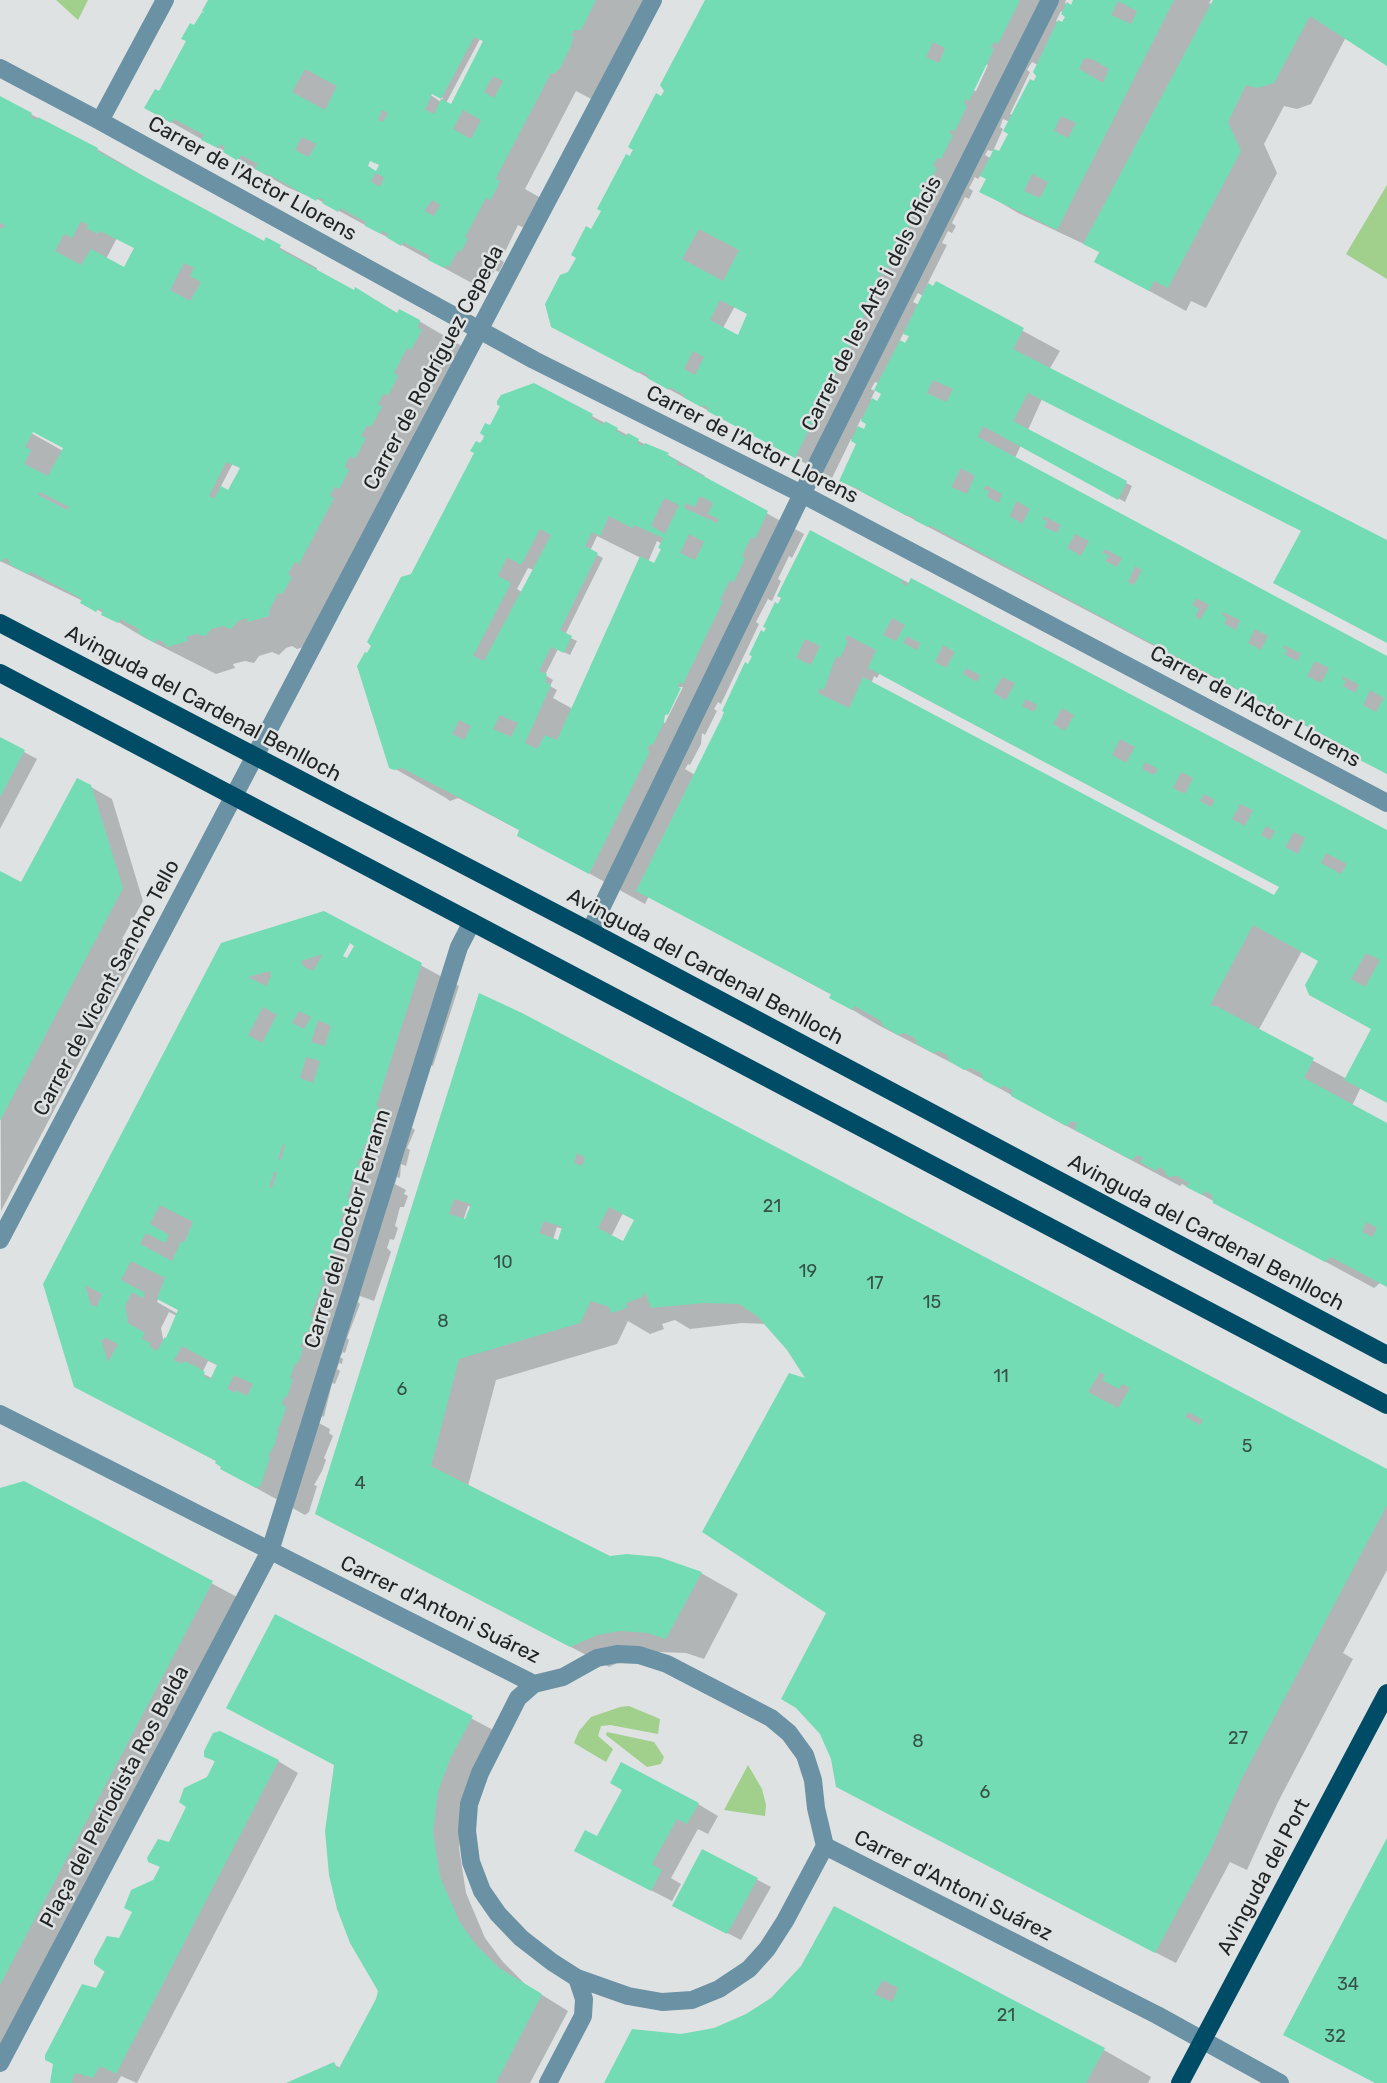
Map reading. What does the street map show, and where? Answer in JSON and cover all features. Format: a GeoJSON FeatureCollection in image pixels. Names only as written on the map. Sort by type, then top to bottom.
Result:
{"type":"FeatureCollection","features":[{"type":"Feature","properties":{"kind":"main road","name":"Avinguda del Cardenal Benlloch"},"geometry":{"type":"LineString","coordinates":[[0,623],[590,931],[1387,1354]]}},
{"type":"Feature","properties":{"kind":"main road"},"geometry":{"type":"LineString","coordinates":[[0,673],[1387,1405]]}},
{"type":"Feature","properties":{"kind":"main road","name":"Avinguda del Port"},"geometry":{"type":"LineString","coordinates":[[1180,2083],[1387,1693]]}},
{"type":"Feature","properties":{"kind":"street"},"geometry":{"type":"LineString","coordinates":[[100,121],[165,0]]}},
{"type":"Feature","properties":{"kind":"street","name":"Carrer de Rodríguez Cepeda"},"geometry":{"type":"LineString","coordinates":[[255,758],[653,0]]}},
{"type":"Feature","properties":{"kind":"street","name":"Carrer de les Arts i dels Oficis"},"geometry":{"type":"LineString","coordinates":[[590,931],[802,494],[1050,0]]}},
{"type":"Feature","properties":{"kind":"street","name":"Carrer de l'Actor Llorens"},"geometry":{"type":"LineString","coordinates":[[0,68],[480,330],[802,494],[1387,803]]}},
{"type":"Feature","properties":{"kind":"street","name":"Carrer de Vicent Sancho Tello"},"geometry":{"type":"LineString","coordinates":[[0,1240],[255,758]]}},
{"type":"Feature","properties":{"kind":"street","name":"Carrer del Doctor Ferrann"},"geometry":{"type":"LineString","coordinates":[[270,1551],[459,947],[472,922]]}},
{"type":"Feature","properties":{"kind":"street","name":"Carrer d'Antoni Suárez"},"geometry":{"type":"LineString","coordinates":[[0,1414],[534,1684],[563,1677],[597,1658],[617,1654],[639,1655],[667,1664],[771,1718],[789,1733],[805,1755],[813,1780],[825,1846],[1157,2015],[1280,2083]]}},
{"type":"Feature","properties":{"kind":"street","name":"Plaça del Periodista Ros Belda"},"geometry":{"type":"LineString","coordinates":[[0,2063],[270,1551]]}},
{"type":"Feature","properties":{"kind":"street"},"geometry":{"type":"LineString","coordinates":[[534,1684],[518,1698],[469,1804],[467,1830],[471,1862],[482,1892],[498,1914],[521,1938],[578,1978],[628,1996],[662,2001],[692,2000],[719,1989],[749,1969],[767,1949],[825,1846]]}},
{"type":"Feature","properties":{"kind":"street"},"geometry":{"type":"LineString","coordinates":[[548,2083],[583,2017],[584,1999],[578,1978]]}},
{"type":"Feature","properties":{"kind":"green space"},"geometry":{"type":"Polygon","coordinates":[[[56,0],[88,0],[78,20],[56,0]]]}},
{"type":"Feature","properties":{"kind":"green space"},"geometry":{"type":"Polygon","coordinates":[[[1387,185],[1387,279],[1346,254],[1387,185]]]}},
{"type":"Feature","properties":{"kind":"green space"},"geometry":{"type":"Polygon","coordinates":[[[629,1706],[660,1719],[658,1734],[610,1725],[601,1726],[598,1736],[613,1749],[606,1762],[574,1743],[579,1731],[591,1717],[629,1706]]]}},
{"type":"Feature","properties":{"kind":"green space"},"geometry":{"type":"Polygon","coordinates":[[[607,1732],[654,1742],[664,1757],[661,1764],[647,1767],[606,1735],[607,1732]]]}},
{"type":"Feature","properties":{"kind":"green space"},"geometry":{"type":"Polygon","coordinates":[[[748,1765],[762,1789],[766,1805],[765,1816],[724,1810],[748,1765]]]}},
{"type":"Feature","properties":{"kind":"building"},"geometry":{"type":"Polygon","coordinates":[[[208,0],[596,0],[581,30],[574,30],[571,36],[574,37],[572,44],[560,68],[554,74],[551,73],[499,172],[496,179],[500,181],[496,190],[490,200],[486,198],[465,237],[468,239],[461,252],[458,250],[449,267],[446,265],[444,268],[428,260],[430,256],[403,242],[401,246],[386,237],[388,234],[385,232],[382,231],[381,234],[365,226],[366,222],[340,208],[338,212],[322,203],[324,200],[318,197],[316,201],[255,169],[258,164],[241,155],[238,161],[223,152],[225,147],[220,144],[218,148],[201,140],[204,135],[174,119],[171,123],[144,108],[155,89],[159,91],[186,41],[181,39],[190,23],[194,25],[202,12],[205,13],[202,11],[208,0]],[[474,37],[441,99],[451,104],[483,41],[474,37]],[[305,69],[292,92],[325,110],[337,86],[305,69]],[[493,76],[484,92],[494,98],[503,81],[493,76]],[[432,94],[425,110],[434,114],[441,99],[432,94]],[[382,110],[378,120],[383,122],[388,113],[382,110]],[[463,110],[453,129],[471,139],[481,120],[463,110]],[[302,137],[295,150],[309,157],[316,144],[302,137]],[[370,161],[368,166],[376,171],[379,165],[370,161]],[[375,173],[371,182],[380,187],[384,177],[375,173]],[[432,200],[424,211],[434,216],[440,205],[432,200]]]}},
{"type":"Feature","properties":{"kind":"building"},"geometry":{"type":"Polygon","coordinates":[[[705,0],[1020,0],[998,44],[994,42],[991,48],[994,49],[969,101],[965,99],[964,104],[967,106],[955,131],[951,130],[949,133],[953,135],[941,159],[937,158],[933,166],[937,168],[931,179],[928,177],[916,201],[920,203],[915,213],[911,211],[906,220],[911,222],[884,276],[880,273],[877,280],[881,281],[841,364],[837,362],[835,366],[839,368],[795,458],[707,411],[706,406],[701,407],[670,387],[669,390],[647,378],[648,375],[640,371],[638,373],[551,327],[545,304],[560,275],[568,272],[576,258],[571,255],[586,226],[591,229],[601,211],[597,209],[626,154],[630,156],[633,150],[628,147],[656,93],[661,96],[664,91],[660,85],[705,0]],[[933,42],[926,57],[939,63],[945,48],[933,42]],[[699,229],[682,259],[723,281],[739,250],[699,229]],[[720,300],[710,320],[738,335],[747,314],[720,300]],[[693,351],[684,369],[695,375],[704,357],[693,351]]]}},
{"type":"Feature","properties":{"kind":"building"},"geometry":{"type":"Polygon","coordinates":[[[1073,0],[1174,0],[1057,230],[979,192],[986,179],[980,176],[994,149],[999,151],[1008,134],[1003,131],[1030,79],[1034,81],[1036,76],[1033,72],[1058,20],[1062,22],[1065,17],[1061,14],[1067,2],[1071,5],[1073,0]],[[1118,1],[1111,15],[1131,24],[1137,11],[1118,1]],[[1084,58],[1079,69],[1103,83],[1109,69],[1092,59],[1084,58]],[[1061,116],[1054,131],[1068,138],[1076,123],[1061,116]],[[1032,174],[1024,191],[1040,198],[1048,182],[1032,174]]]}},
{"type":"Feature","properties":{"kind":"building"},"geometry":{"type":"Polygon","coordinates":[[[1213,0],[1387,0],[1387,66],[1310,16],[1274,83],[1258,88],[1246,85],[1228,122],[1241,151],[1168,288],[1154,281],[1149,291],[1094,262],[1099,252],[1083,244],[1213,0]]]}},
{"type":"Feature","properties":{"kind":"building"},"geometry":{"type":"Polygon","coordinates":[[[0,96],[32,113],[30,117],[37,120],[38,117],[98,148],[97,151],[264,241],[266,237],[281,245],[279,249],[354,290],[355,287],[397,313],[399,309],[420,320],[418,328],[422,330],[411,350],[407,348],[394,373],[398,376],[388,396],[384,393],[378,404],[382,407],[371,427],[367,425],[361,436],[366,438],[355,459],[350,456],[345,467],[349,470],[339,489],[334,487],[330,496],[334,498],[299,564],[295,562],[288,574],[292,577],[282,594],[278,593],[269,616],[248,622],[247,618],[238,621],[231,629],[223,626],[211,629],[206,636],[196,634],[186,637],[188,641],[167,647],[157,639],[155,643],[138,633],[139,629],[120,619],[118,623],[101,615],[103,610],[99,608],[96,612],[80,603],[82,599],[31,572],[28,574],[9,564],[9,560],[5,558],[0,562],[0,228],[5,225],[0,223],[0,96]],[[81,221],[72,238],[64,234],[55,251],[81,265],[91,249],[124,267],[134,248],[100,231],[98,234],[86,228],[88,225],[81,221]],[[184,263],[170,290],[190,301],[201,282],[190,276],[194,268],[184,263]],[[33,432],[25,447],[31,450],[24,464],[48,476],[63,448],[33,432]],[[226,462],[209,496],[214,499],[221,486],[228,490],[240,468],[226,462]],[[40,492],[38,495],[67,510],[69,507],[40,492]]]}},
{"type":"Feature","properties":{"kind":"building"},"geometry":{"type":"Polygon","coordinates":[[[936,281],[1024,328],[1013,349],[1387,540],[1387,643],[1273,583],[1301,531],[1028,393],[1013,421],[1127,481],[1118,500],[983,426],[978,437],[1387,656],[1387,774],[1354,757],[1357,753],[1333,740],[929,525],[928,527],[861,490],[839,481],[856,444],[851,441],[858,426],[864,429],[866,424],[861,421],[872,398],[877,401],[881,394],[874,390],[900,340],[905,343],[908,338],[909,336],[903,334],[928,283],[933,286],[936,281]],[[933,380],[927,393],[946,402],[953,389],[933,380]],[[961,468],[951,487],[967,494],[975,476],[961,468]],[[986,485],[984,489],[989,491],[987,497],[999,503],[1002,494],[986,485]],[[1016,501],[1010,516],[1022,524],[1030,509],[1016,501]],[[1044,516],[1042,519],[1047,521],[1044,527],[1057,533],[1061,525],[1044,516]],[[1075,534],[1067,548],[1081,556],[1089,541],[1075,534]],[[1105,549],[1102,553],[1109,555],[1105,561],[1117,567],[1122,558],[1105,549]],[[1135,566],[1128,582],[1134,585],[1142,570],[1135,566]],[[1196,598],[1192,605],[1199,609],[1195,616],[1200,620],[1209,605],[1196,598]],[[1223,612],[1222,615],[1227,618],[1224,624],[1236,630],[1240,620],[1223,612]],[[1255,629],[1248,643],[1261,650],[1268,636],[1255,629]],[[1284,645],[1283,648],[1287,650],[1285,655],[1297,661],[1301,654],[1284,645]],[[1315,661],[1307,676],[1321,683],[1329,668],[1315,661]],[[1343,676],[1342,679],[1346,681],[1343,686],[1355,693],[1359,685],[1343,676]],[[1370,690],[1363,705],[1376,712],[1384,698],[1370,690]]]}},
{"type":"Feature","properties":{"kind":"building"},"geometry":{"type":"Polygon","coordinates":[[[534,383],[593,414],[591,418],[604,425],[605,421],[618,428],[616,431],[626,437],[628,433],[639,439],[637,443],[644,446],[645,443],[669,453],[667,455],[678,461],[677,464],[682,467],[683,465],[768,511],[755,539],[751,537],[734,582],[730,580],[720,600],[723,601],[683,684],[680,682],[678,687],[681,688],[668,715],[665,714],[653,745],[650,744],[647,750],[650,751],[589,874],[517,836],[519,830],[462,799],[402,768],[389,768],[357,666],[371,646],[367,642],[401,577],[411,574],[474,453],[470,451],[476,441],[480,443],[483,439],[484,436],[480,433],[485,423],[490,425],[500,406],[497,401],[501,395],[534,383]],[[700,496],[695,507],[686,503],[684,508],[717,523],[719,519],[708,514],[713,503],[700,496]],[[664,498],[651,526],[665,534],[679,505],[664,498]],[[609,516],[600,536],[592,532],[585,546],[598,553],[560,630],[572,636],[564,653],[551,647],[539,671],[547,674],[545,682],[551,685],[525,743],[537,749],[545,735],[557,740],[640,556],[654,563],[663,538],[634,525],[632,528],[609,516]],[[540,529],[521,565],[507,557],[498,576],[511,583],[473,656],[484,661],[551,535],[540,529]],[[689,534],[680,553],[695,560],[704,542],[689,534]],[[500,715],[493,729],[511,737],[518,723],[500,715]],[[459,720],[452,734],[464,740],[471,726],[459,720]]]}},
{"type":"Feature","properties":{"kind":"building"},"geometry":{"type":"Polygon","coordinates":[[[810,530],[903,580],[901,583],[907,586],[911,578],[1387,830],[1387,1103],[1344,1080],[1371,1029],[1309,995],[1305,985],[1318,961],[1253,925],[1210,1005],[1314,1058],[1304,1078],[1387,1123],[1387,1287],[1331,1257],[1325,1262],[1213,1203],[1212,1195],[1205,1191],[1202,1195],[1186,1187],[1189,1183],[1177,1176],[1168,1177],[1163,1169],[1158,1167],[1156,1171],[1140,1162],[1143,1158],[1137,1155],[1132,1160],[1075,1130],[1077,1123],[1072,1121],[1066,1126],[1011,1096],[1012,1090],[1004,1086],[999,1088],[983,1080],[981,1073],[971,1068],[964,1070],[949,1061],[947,1055],[939,1051],[933,1053],[905,1033],[898,1035],[883,1026],[881,1021],[855,1006],[852,1010],[829,998],[831,994],[636,891],[722,717],[722,711],[745,662],[748,664],[752,656],[749,655],[761,630],[764,632],[766,628],[763,627],[775,602],[778,604],[781,598],[777,596],[810,530]],[[892,618],[883,635],[896,641],[905,625],[892,618]],[[847,635],[845,640],[848,641],[840,658],[836,656],[824,690],[820,688],[818,693],[849,708],[863,677],[1274,895],[1279,887],[868,668],[876,650],[847,635]],[[907,636],[903,643],[917,650],[920,643],[907,636]],[[805,639],[796,658],[811,665],[820,646],[805,639]],[[943,645],[935,662],[946,668],[955,652],[943,645]],[[966,668],[963,674],[977,682],[980,675],[966,668]],[[1002,677],[993,693],[1006,700],[1015,683],[1002,677]],[[1026,699],[1022,706],[1034,712],[1037,705],[1026,699]],[[1062,708],[1053,724],[1065,731],[1074,715],[1062,708]],[[1120,739],[1112,755],[1126,763],[1135,747],[1120,739]],[[1145,762],[1142,769],[1154,775],[1158,769],[1145,762]],[[1181,772],[1173,788],[1185,794],[1193,778],[1181,772]],[[1204,794],[1200,801],[1211,807],[1215,800],[1204,794]],[[1240,804],[1232,819],[1245,826],[1253,810],[1240,804]],[[1266,826],[1261,835],[1270,840],[1275,831],[1266,826]],[[1294,832],[1285,847],[1298,854],[1305,838],[1294,832]],[[1326,853],[1321,863],[1341,874],[1347,864],[1326,853]],[[1366,953],[1351,979],[1365,987],[1380,960],[1366,953]],[[1366,1222],[1362,1232],[1372,1237],[1377,1228],[1366,1222]]]}},
{"type":"Feature","properties":{"kind":"building"},"geometry":{"type":"Polygon","coordinates":[[[0,737],[25,750],[0,797],[0,737]]]}},
{"type":"Feature","properties":{"kind":"building"},"geometry":{"type":"Polygon","coordinates":[[[77,778],[91,785],[123,888],[0,1121],[0,871],[21,882],[77,778]]]}},
{"type":"Feature","properties":{"kind":"building"},"geometry":{"type":"Polygon","coordinates":[[[324,911],[422,963],[376,1106],[379,1107],[370,1126],[374,1127],[369,1146],[364,1144],[363,1159],[360,1157],[357,1165],[361,1166],[357,1181],[353,1180],[347,1198],[351,1199],[346,1214],[343,1213],[340,1221],[344,1222],[327,1275],[323,1273],[321,1280],[324,1281],[310,1316],[313,1317],[308,1333],[303,1335],[307,1336],[306,1340],[304,1345],[301,1343],[300,1347],[303,1348],[298,1364],[295,1363],[290,1379],[293,1379],[287,1397],[283,1400],[282,1404],[286,1407],[275,1444],[268,1456],[270,1457],[261,1485],[256,1488],[220,1469],[216,1461],[74,1387],[43,1284],[221,943],[324,911]],[[350,943],[343,956],[347,958],[354,946],[350,943]],[[323,954],[301,961],[303,966],[313,971],[323,954]],[[270,971],[248,977],[266,986],[271,976],[270,971]],[[263,1007],[248,1035],[262,1043],[277,1015],[263,1007]],[[299,1011],[292,1023],[304,1029],[311,1017],[299,1011]],[[318,1020],[311,1042],[325,1046],[331,1026],[318,1020]],[[306,1057],[300,1078],[313,1083],[320,1061],[306,1057]],[[283,1144],[278,1159],[281,1160],[285,1145],[283,1144]],[[274,1172],[269,1187],[272,1188],[277,1172],[274,1172]],[[160,1205],[150,1224],[169,1235],[165,1243],[146,1233],[140,1244],[172,1261],[193,1222],[160,1205]],[[131,1261],[121,1280],[145,1293],[143,1298],[132,1292],[125,1306],[128,1323],[145,1333],[142,1339],[151,1343],[149,1346],[157,1351],[178,1310],[157,1299],[165,1278],[131,1261]],[[85,1285],[91,1306],[97,1306],[102,1294],[85,1285]],[[106,1338],[101,1340],[108,1362],[118,1344],[106,1338]],[[182,1346],[174,1360],[182,1364],[184,1361],[205,1372],[203,1375],[210,1380],[217,1365],[182,1346]],[[234,1375],[227,1389],[235,1393],[236,1390],[247,1396],[253,1384],[234,1375]]]}},
{"type":"Feature","properties":{"kind":"building"},"geometry":{"type":"Polygon","coordinates":[[[479,993],[522,1013],[1387,1469],[1387,1505],[1241,1780],[1210,1851],[1155,1953],[836,1787],[831,1759],[820,1734],[796,1708],[781,1699],[826,1613],[702,1532],[789,1373],[805,1378],[787,1350],[757,1316],[739,1304],[704,1303],[651,1308],[645,1292],[642,1297],[626,1303],[627,1308],[611,1313],[609,1307],[591,1301],[580,1323],[459,1359],[431,1466],[610,1556],[627,1554],[659,1557],[702,1572],[666,1639],[647,1633],[621,1631],[597,1635],[570,1647],[315,1514],[479,993]],[[577,1153],[574,1163],[582,1166],[585,1158],[577,1153]],[[454,1199],[449,1214],[465,1219],[471,1204],[454,1199]],[[609,1207],[598,1228],[623,1241],[634,1220],[609,1207]],[[544,1221],[539,1233],[558,1240],[562,1227],[544,1221]],[[1100,1372],[1088,1392],[1118,1408],[1130,1388],[1122,1384],[1119,1389],[1102,1380],[1105,1375],[1100,1372]],[[1188,1412],[1185,1417],[1200,1425],[1203,1420],[1188,1412]]]}},
{"type":"Feature","properties":{"kind":"building"},"geometry":{"type":"Polygon","coordinates":[[[24,1481],[213,1581],[0,1985],[0,1488],[24,1481]]]}},
{"type":"Feature","properties":{"kind":"building"},"geometry":{"type":"Polygon","coordinates":[[[275,1614],[473,1716],[450,1759],[438,1791],[433,1832],[440,1877],[459,1921],[476,1945],[499,1968],[542,1994],[496,2083],[286,2083],[334,2062],[338,2070],[378,1991],[350,1943],[337,1909],[329,1875],[325,1831],[334,1765],[226,1708],[275,1614]]]}},
{"type":"Feature","properties":{"kind":"building"},"geometry":{"type":"Polygon","coordinates":[[[220,1731],[279,1760],[116,2074],[100,2066],[93,2078],[77,2073],[73,2076],[72,2083],[50,2083],[53,2064],[45,2060],[45,2055],[82,1984],[96,1988],[105,1972],[94,1964],[94,1960],[107,1936],[119,1938],[132,1912],[124,1908],[131,1890],[153,1880],[160,1867],[148,1862],[147,1858],[158,1839],[169,1842],[186,1807],[179,1802],[184,1788],[207,1777],[215,1761],[204,1757],[204,1751],[213,1733],[220,1731]]]}},
{"type":"Feature","properties":{"kind":"building"},"geometry":{"type":"Polygon","coordinates":[[[621,1762],[699,1803],[687,1824],[677,1819],[652,1864],[662,1870],[651,1891],[574,1851],[585,1830],[597,1836],[622,1790],[610,1783],[621,1762]]]}},
{"type":"Feature","properties":{"kind":"building"},"geometry":{"type":"Polygon","coordinates":[[[1387,1838],[1387,2083],[1375,2083],[1283,2035],[1387,1838]]]}},
{"type":"Feature","properties":{"kind":"building"},"geometry":{"type":"Polygon","coordinates":[[[702,1849],[758,1878],[727,1934],[672,1906],[702,1849]]]}},
{"type":"Feature","properties":{"kind":"building"},"geometry":{"type":"Polygon","coordinates":[[[834,1906],[1105,2048],[1086,2083],[604,2083],[632,2029],[681,2034],[714,2028],[746,2014],[771,1998],[801,1966],[834,1906]],[[883,1980],[874,1994],[892,2002],[898,1988],[883,1980]]]}}]}
